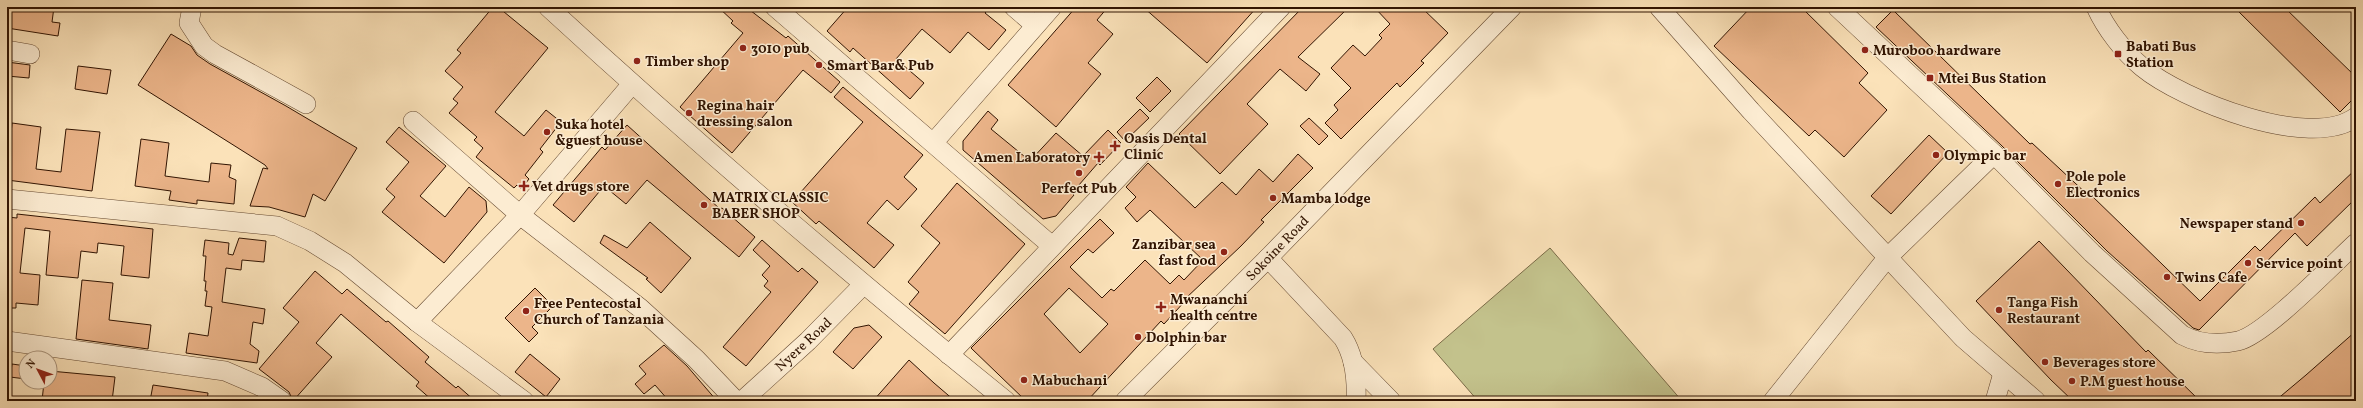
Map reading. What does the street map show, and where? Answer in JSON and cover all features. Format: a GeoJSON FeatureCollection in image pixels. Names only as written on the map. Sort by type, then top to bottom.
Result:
{"type":"FeatureCollection","features":[{"type":"Feature","properties":{"kind":"street"},"geometry":{"type":"LineString","coordinates":[[192,7],[189,23],[204,46],[306,104]]}},
{"type":"Feature","properties":{"kind":"street"},"geometry":{"type":"LineString","coordinates":[[548,7],[632,84],[863,285],[1006,401]]}},
{"type":"Feature","properties":{"kind":"street"},"geometry":{"type":"LineString","coordinates":[[776,7],[934,142],[1052,246]]}},
{"type":"Feature","properties":{"kind":"street"},"geometry":{"type":"LineString","coordinates":[[1014,7],[1035,25]]}},
{"type":"Feature","properties":{"kind":"street"},"geometry":{"type":"LineString","coordinates":[[934,142],[1052,7]]}},
{"type":"Feature","properties":{"kind":"street"},"geometry":{"type":"LineString","coordinates":[[949,355],[1281,7]]}},
{"type":"Feature","properties":{"kind":"street","name":"Sokoine Road"},"geometry":{"type":"LineString","coordinates":[[1125,401],[1268,258],[1512,7]]}},
{"type":"Feature","properties":{"kind":"street"},"geometry":{"type":"LineString","coordinates":[[1659,7],[1751,111],[1963,338],[2036,401]]}},
{"type":"Feature","properties":{"kind":"street"},"geometry":{"type":"LineString","coordinates":[[1837,7],[1994,154],[2092,254],[2182,335],[2200,343],[2239,341],[2254,334],[2272,320],[2356,243]]}},
{"type":"Feature","properties":{"kind":"street"},"geometry":{"type":"LineString","coordinates":[[2096,7],[2119,43],[2143,68],[2192,98],[2253,120],[2295,126],[2322,128],[2346,125],[2356,117]]}},
{"type":"Feature","properties":{"kind":"street"},"geometry":{"type":"LineString","coordinates":[[7,50],[30,54]]}},
{"type":"Feature","properties":{"kind":"street"},"geometry":{"type":"LineString","coordinates":[[417,322],[520,214],[632,84]]}},
{"type":"Feature","properties":{"kind":"street"},"geometry":{"type":"LineString","coordinates":[[413,121],[520,214],[640,308],[696,359],[736,401]]}},
{"type":"Feature","properties":{"kind":"street"},"geometry":{"type":"LineString","coordinates":[[1772,401],[1888,258],[1994,154]]}},
{"type":"Feature","properties":{"kind":"street"},"geometry":{"type":"LineString","coordinates":[[7,199],[277,226],[310,240],[345,263],[417,322],[524,401]]}},
{"type":"Feature","properties":{"kind":"street"},"geometry":{"type":"LineString","coordinates":[[1268,258],[1343,338],[1350,349],[1353,362],[1356,401]]}},
{"type":"Feature","properties":{"kind":"street","name":"Nyere Road"},"geometry":{"type":"LineString","coordinates":[[742,401],[808,341],[863,285]]}},
{"type":"Feature","properties":{"kind":"street"},"geometry":{"type":"LineString","coordinates":[[7,341],[225,371],[262,387],[282,401]]}},
{"type":"Feature","properties":{"kind":"street"},"geometry":{"type":"LineString","coordinates":[[1353,362],[1391,401]]}},
{"type":"Feature","properties":{"kind":"street"},"geometry":{"type":"LineString","coordinates":[[1995,401],[2003,373]]}},
{"type":"Feature","properties":{"kind":"shaded area"},"geometry":{"type":"Polygon","coordinates":[[[1550,248],[1682,401],[1478,401],[1433,349],[1550,248]]]}},
{"type":"Feature","properties":{"kind":"building"},"geometry":{"type":"Polygon","coordinates":[[[7,7],[54,7],[52,22],[60,23],[58,36],[7,28],[7,7]]]}},
{"type":"Feature","properties":{"kind":"building"},"geometry":{"type":"Polygon","coordinates":[[[493,7],[498,7],[548,48],[495,112],[524,136],[546,110],[561,122],[540,149],[543,152],[525,175],[529,179],[521,189],[517,185],[514,188],[476,157],[483,148],[474,140],[477,137],[449,113],[458,103],[453,99],[463,87],[445,71],[461,53],[457,50],[493,7]]]}},
{"type":"Feature","properties":{"kind":"building"},"geometry":{"type":"Polygon","coordinates":[[[718,7],[746,7],[786,38],[788,36],[840,82],[831,93],[803,70],[732,153],[680,107],[743,33],[731,23],[733,21],[718,7]]]}},
{"type":"Feature","properties":{"kind":"building"},"geometry":{"type":"Polygon","coordinates":[[[848,7],[990,7],[985,13],[1006,30],[989,50],[968,32],[950,53],[922,29],[896,59],[924,83],[910,99],[853,48],[850,52],[827,31],[848,7]]]}},
{"type":"Feature","properties":{"kind":"building"},"geometry":{"type":"Polygon","coordinates":[[[1076,7],[1108,7],[1097,20],[1113,34],[1088,63],[1101,74],[1056,127],[1008,85],[1076,7]]]}},
{"type":"Feature","properties":{"kind":"building"},"geometry":{"type":"Polygon","coordinates":[[[1143,7],[1257,7],[1207,63],[1143,7]]]}},
{"type":"Feature","properties":{"kind":"building"},"geometry":{"type":"Polygon","coordinates":[[[1303,7],[1349,7],[1298,57],[1320,74],[1306,91],[1280,69],[1247,104],[1268,124],[1220,174],[1179,134],[1303,7]]]}},
{"type":"Feature","properties":{"kind":"building"},"geometry":{"type":"Polygon","coordinates":[[[1374,7],[1421,7],[1448,33],[1421,61],[1424,63],[1400,87],[1397,83],[1341,139],[1325,123],[1338,110],[1334,105],[1351,88],[1331,68],[1353,45],[1365,56],[1382,38],[1379,35],[1390,24],[1374,7]]]}},
{"type":"Feature","properties":{"kind":"building"},"geometry":{"type":"Polygon","coordinates":[[[1751,7],[1801,7],[1868,73],[1859,83],[1887,110],[1844,157],[1815,130],[1809,136],[1714,46],[1751,7]]]}},
{"type":"Feature","properties":{"kind":"building"},"geometry":{"type":"Polygon","coordinates":[[[2234,7],[2284,7],[2356,77],[2356,96],[2340,112],[2234,7]]]}},
{"type":"Feature","properties":{"kind":"building"},"geometry":{"type":"Polygon","coordinates":[[[1893,10],[2030,144],[2032,143],[2089,196],[2091,195],[2200,301],[2255,246],[2260,251],[2315,197],[2320,203],[2356,169],[2356,198],[2307,246],[2295,233],[2199,330],[2193,328],[2107,251],[2002,146],[1876,27],[1893,10]]]}},
{"type":"Feature","properties":{"kind":"building"},"geometry":{"type":"Polygon","coordinates":[[[171,34],[191,46],[197,55],[210,64],[286,106],[357,148],[325,201],[313,194],[305,217],[269,207],[250,206],[263,168],[268,169],[265,165],[138,85],[171,34]]]}},
{"type":"Feature","properties":{"kind":"building"},"geometry":{"type":"Polygon","coordinates":[[[7,62],[30,65],[29,78],[7,76],[7,62]]]}},
{"type":"Feature","properties":{"kind":"building"},"geometry":{"type":"Polygon","coordinates":[[[78,66],[111,70],[107,94],[75,89],[78,66]]]}},
{"type":"Feature","properties":{"kind":"building"},"geometry":{"type":"Polygon","coordinates":[[[1157,77],[1171,91],[1150,112],[1136,98],[1157,77]]]}},
{"type":"Feature","properties":{"kind":"building"},"geometry":{"type":"Polygon","coordinates":[[[843,87],[923,155],[904,177],[917,189],[898,210],[887,200],[867,223],[894,245],[874,268],[819,221],[816,224],[792,202],[863,122],[834,97],[843,87]]]}},
{"type":"Feature","properties":{"kind":"building"},"geometry":{"type":"Polygon","coordinates":[[[1140,109],[1149,118],[1125,141],[1117,132],[1140,109]]]}},
{"type":"Feature","properties":{"kind":"building"},"geometry":{"type":"Polygon","coordinates":[[[988,111],[998,120],[991,129],[1030,161],[1056,133],[1083,156],[1108,130],[1121,143],[1100,165],[1098,163],[1072,193],[1074,195],[1056,216],[1043,219],[963,150],[963,141],[988,111]]]}},
{"type":"Feature","properties":{"kind":"building"},"geometry":{"type":"Polygon","coordinates":[[[1309,118],[1328,136],[1319,145],[1300,126],[1309,118]]]}},
{"type":"Feature","properties":{"kind":"building"},"geometry":{"type":"Polygon","coordinates":[[[12,123],[41,127],[36,169],[61,172],[66,129],[100,132],[92,191],[7,180],[12,123]]]}},
{"type":"Feature","properties":{"kind":"building"},"geometry":{"type":"Polygon","coordinates":[[[627,125],[720,209],[722,208],[755,237],[739,257],[647,180],[626,204],[604,186],[574,222],[553,205],[602,147],[605,150],[627,125]]]}},
{"type":"Feature","properties":{"kind":"building"},"geometry":{"type":"Polygon","coordinates":[[[399,127],[446,166],[420,196],[445,217],[469,187],[486,201],[487,212],[444,263],[382,212],[395,197],[386,189],[409,162],[386,142],[399,127]]]}},
{"type":"Feature","properties":{"kind":"building"},"geometry":{"type":"Polygon","coordinates":[[[1929,135],[1948,153],[1891,214],[1871,196],[1929,135]]]}},
{"type":"Feature","properties":{"kind":"building"},"geometry":{"type":"Polygon","coordinates":[[[141,139],[169,143],[165,176],[209,182],[211,163],[231,165],[229,177],[236,180],[234,204],[197,200],[197,204],[169,200],[171,191],[135,186],[141,139]]]}},
{"type":"Feature","properties":{"kind":"building"},"geometry":{"type":"Polygon","coordinates":[[[1298,154],[1313,168],[1261,220],[1264,222],[1241,246],[1185,299],[1186,300],[1164,324],[1161,321],[1087,401],[1026,401],[971,348],[1100,219],[1114,233],[1093,253],[1088,249],[1070,267],[1102,298],[1111,289],[1114,291],[1145,260],[1170,284],[1179,275],[1184,280],[1203,260],[1150,210],[1137,222],[1125,208],[1136,197],[1126,187],[1148,163],[1195,208],[1222,182],[1236,195],[1259,169],[1273,182],[1298,154]],[[1069,288],[1044,314],[1080,353],[1108,324],[1069,288]]]}},
{"type":"Feature","properties":{"kind":"building"},"geometry":{"type":"Polygon","coordinates":[[[957,183],[1025,244],[945,334],[909,304],[919,292],[908,282],[940,243],[921,226],[957,183]]]}},
{"type":"Feature","properties":{"kind":"building"},"geometry":{"type":"Polygon","coordinates":[[[17,214],[153,229],[149,278],[121,275],[124,246],[98,243],[97,253],[81,251],[78,278],[46,275],[50,231],[25,228],[20,273],[40,275],[38,305],[16,303],[16,308],[7,308],[7,272],[11,232],[7,231],[7,217],[17,218],[17,214]]]}},
{"type":"Feature","properties":{"kind":"building"},"geometry":{"type":"Polygon","coordinates":[[[650,222],[691,258],[661,293],[646,279],[648,278],[600,243],[604,235],[627,248],[650,222]]]}},
{"type":"Feature","properties":{"kind":"building"},"geometry":{"type":"Polygon","coordinates":[[[239,238],[266,241],[264,262],[242,260],[241,270],[226,268],[222,302],[265,309],[263,324],[253,322],[250,344],[259,351],[257,363],[186,353],[189,333],[208,336],[212,307],[205,306],[207,291],[205,291],[206,281],[204,281],[206,256],[203,256],[205,240],[229,243],[228,254],[233,255],[239,238]]]}},
{"type":"Feature","properties":{"kind":"building"},"geometry":{"type":"Polygon","coordinates":[[[762,240],[798,272],[802,268],[818,282],[746,366],[723,347],[771,292],[764,286],[768,281],[762,275],[770,266],[753,250],[762,240]]]}},
{"type":"Feature","properties":{"kind":"building"},"geometry":{"type":"Polygon","coordinates":[[[2039,241],[2146,352],[2148,350],[2200,401],[2073,401],[2051,380],[1976,301],[2039,241]]]}},
{"type":"Feature","properties":{"kind":"building"},"geometry":{"type":"Polygon","coordinates":[[[315,271],[342,294],[347,289],[386,322],[388,321],[429,357],[425,362],[456,388],[458,386],[475,401],[433,401],[416,386],[419,382],[341,314],[316,343],[332,357],[293,401],[289,392],[259,369],[299,322],[283,308],[315,271]]]}},
{"type":"Feature","properties":{"kind":"building"},"geometry":{"type":"Polygon","coordinates":[[[82,280],[113,283],[109,320],[151,325],[148,349],[76,339],[82,280]]]}},
{"type":"Feature","properties":{"kind":"building"},"geometry":{"type":"Polygon","coordinates":[[[535,288],[553,306],[532,327],[538,333],[529,342],[505,318],[535,288]]]}},
{"type":"Feature","properties":{"kind":"building"},"geometry":{"type":"Polygon","coordinates":[[[869,325],[882,337],[853,369],[833,352],[854,328],[869,325]]]}},
{"type":"Feature","properties":{"kind":"building"},"geometry":{"type":"Polygon","coordinates":[[[2356,331],[2356,401],[2275,401],[2306,375],[2356,331]]]}},
{"type":"Feature","properties":{"kind":"building"},"geometry":{"type":"Polygon","coordinates":[[[664,345],[687,366],[717,401],[669,401],[655,385],[644,394],[635,384],[646,374],[639,366],[664,345]]]}},
{"type":"Feature","properties":{"kind":"building"},"geometry":{"type":"Polygon","coordinates":[[[530,354],[560,379],[546,397],[515,372],[530,354]]]}},
{"type":"Feature","properties":{"kind":"building"},"geometry":{"type":"Polygon","coordinates":[[[909,360],[934,383],[955,401],[873,401],[909,360]]]}},
{"type":"Feature","properties":{"kind":"building"},"geometry":{"type":"Polygon","coordinates":[[[12,364],[18,365],[18,378],[10,377],[12,364]]]}},
{"type":"Feature","properties":{"kind":"building"},"geometry":{"type":"Polygon","coordinates":[[[58,372],[115,377],[112,401],[42,401],[43,390],[58,390],[58,372]]]}},
{"type":"Feature","properties":{"kind":"building"},"geometry":{"type":"Polygon","coordinates":[[[153,385],[208,393],[207,401],[150,401],[153,385]]]}},
{"type":"Feature","properties":{"kind":"place","name":"3010 pub"},"geometry":{"type":"Point","coordinates":[743,48]}},
{"type":"Feature","properties":{"kind":"place","name":"Muroboo hardware"},"geometry":{"type":"Point","coordinates":[1865,50]}},
{"type":"Feature","properties":{"kind":"place","name":"Babati Bus Station"},"geometry":{"type":"Point","coordinates":[2118,54]}},
{"type":"Feature","properties":{"kind":"place","name":"Timber shop"},"geometry":{"type":"Point","coordinates":[637,61]}},
{"type":"Feature","properties":{"kind":"place","name":"Smart Bar& Pub"},"geometry":{"type":"Point","coordinates":[819,65]}},
{"type":"Feature","properties":{"kind":"place","name":"Mtei Bus Station"},"geometry":{"type":"Point","coordinates":[1930,78]}},
{"type":"Feature","properties":{"kind":"place","name":"Regina hair dressing salon"},"geometry":{"type":"Point","coordinates":[689,113]}},
{"type":"Feature","properties":{"kind":"place","name":"Suka hotel &guest house"},"geometry":{"type":"Point","coordinates":[547,132]}},
{"type":"Feature","properties":{"kind":"place","name":"Oasis Dental Clinic"},"geometry":{"type":"Point","coordinates":[1115,146]}},
{"type":"Feature","properties":{"kind":"place","name":"Olympic bar"},"geometry":{"type":"Point","coordinates":[1936,155]}},
{"type":"Feature","properties":{"kind":"place","name":"Amen Laboratory"},"geometry":{"type":"Point","coordinates":[1099,157]}},
{"type":"Feature","properties":{"kind":"place","name":"Perfect Pub"},"geometry":{"type":"Point","coordinates":[1079,173]}},
{"type":"Feature","properties":{"kind":"place","name":"Pole pole Electronics"},"geometry":{"type":"Point","coordinates":[2058,184]}},
{"type":"Feature","properties":{"kind":"place","name":"Vet drugs store"},"geometry":{"type":"Point","coordinates":[524,186]}},
{"type":"Feature","properties":{"kind":"place","name":"Mamba lodge"},"geometry":{"type":"Point","coordinates":[1273,198]}},
{"type":"Feature","properties":{"kind":"place","name":"MATRIX CLASSIC BABER SHOP"},"geometry":{"type":"Point","coordinates":[704,205]}},
{"type":"Feature","properties":{"kind":"place","name":"Newspaper stand"},"geometry":{"type":"Point","coordinates":[2301,223]}},
{"type":"Feature","properties":{"kind":"place","name":"Zanzibar sea fast food"},"geometry":{"type":"Point","coordinates":[1224,252]}},
{"type":"Feature","properties":{"kind":"place","name":"Service point"},"geometry":{"type":"Point","coordinates":[2248,263]}},
{"type":"Feature","properties":{"kind":"place","name":"Twins Cafe"},"geometry":{"type":"Point","coordinates":[2167,277]}},
{"type":"Feature","properties":{"kind":"place","name":"Mwananchi health centre"},"geometry":{"type":"Point","coordinates":[1161,307]}},
{"type":"Feature","properties":{"kind":"place","name":"Tanga Fish Restaurant"},"geometry":{"type":"Point","coordinates":[1999,310]}},
{"type":"Feature","properties":{"kind":"place","name":"Free Pentecostal Church of Tanzania"},"geometry":{"type":"Point","coordinates":[526,311]}},
{"type":"Feature","properties":{"kind":"place","name":"Dolphin bar"},"geometry":{"type":"Point","coordinates":[1138,337]}},
{"type":"Feature","properties":{"kind":"place","name":"Beverages store"},"geometry":{"type":"Point","coordinates":[2045,362]}},
{"type":"Feature","properties":{"kind":"place","name":"Mabuchani"},"geometry":{"type":"Point","coordinates":[1024,380]}},
{"type":"Feature","properties":{"kind":"place","name":"P.M guest house"},"geometry":{"type":"Point","coordinates":[2072,381]}}]}
